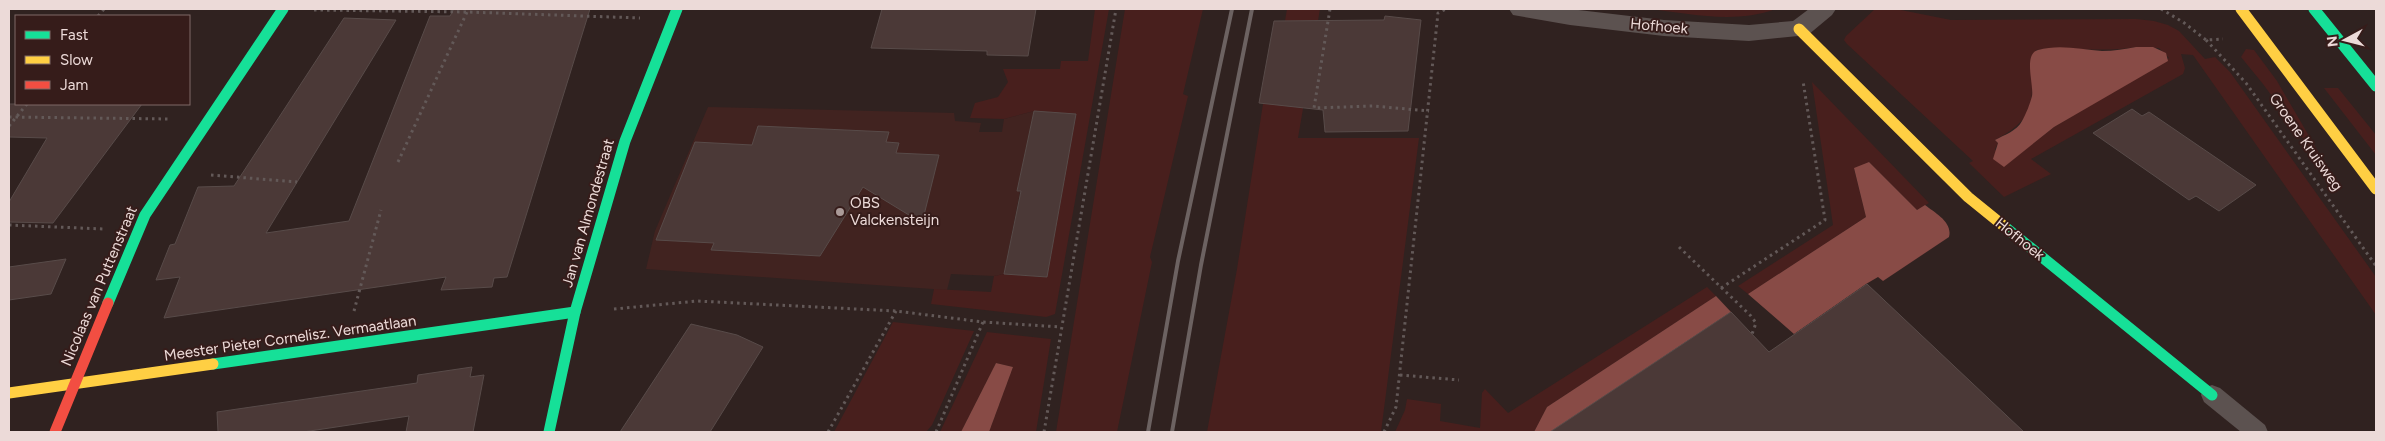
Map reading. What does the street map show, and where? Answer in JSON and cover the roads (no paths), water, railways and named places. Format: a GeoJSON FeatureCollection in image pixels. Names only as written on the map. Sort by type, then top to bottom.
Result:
{"type":"FeatureCollection","features":[{"type":"Feature","properties":{"kind":"street","name":"Nicolaas van Puttenstraat"},"geometry":{"type":"LineString","coordinates":[[55,432],[145,215],[283,9]]}},
{"type":"Feature","properties":{"kind":"street","name":"Hofhoek"},"geometry":{"type":"LineString","coordinates":[[1521,9],[1664,28],[1749,32],[1799,29],[1968,197],[2212,395]]}},
{"type":"Feature","properties":{"kind":"street"},"geometry":{"type":"LineString","coordinates":[[1799,29],[1824,9]]}},
{"type":"Feature","properties":{"kind":"street","name":"Groene Kruisweg"},"geometry":{"type":"LineString","coordinates":[[2241,9],[2376,189]]}},
{"type":"Feature","properties":{"kind":"street"},"geometry":{"type":"LineString","coordinates":[[2314,9],[2376,86]]}},
{"type":"Feature","properties":{"kind":"street","name":"Jan van Almondestraat"},"geometry":{"type":"LineString","coordinates":[[549,432],[575,312],[625,140],[675,14]]}},
{"type":"Feature","properties":{"kind":"street","name":"Meester Pieter Cornelisz. Vermaatlaan"},"geometry":{"type":"LineString","coordinates":[[9,393],[575,312]]}},
{"type":"Feature","properties":{"kind":"lane","name":"Hofhoek"},"geometry":{"type":"LineString","coordinates":[[2212,395],[2256,432]]}},
{"type":"Feature","properties":{"kind":"railway"},"geometry":{"type":"LineString","coordinates":[[1148,432],[1178,261],[1232,9]]}},
{"type":"Feature","properties":{"kind":"railway"},"geometry":{"type":"LineString","coordinates":[[1172,432],[1201,265],[1252,9]]}},
{"type":"Feature","properties":{"kind":"place","name":"OBS Valckensteijn"},"geometry":{"type":"Point","coordinates":[840,212]}}]}
